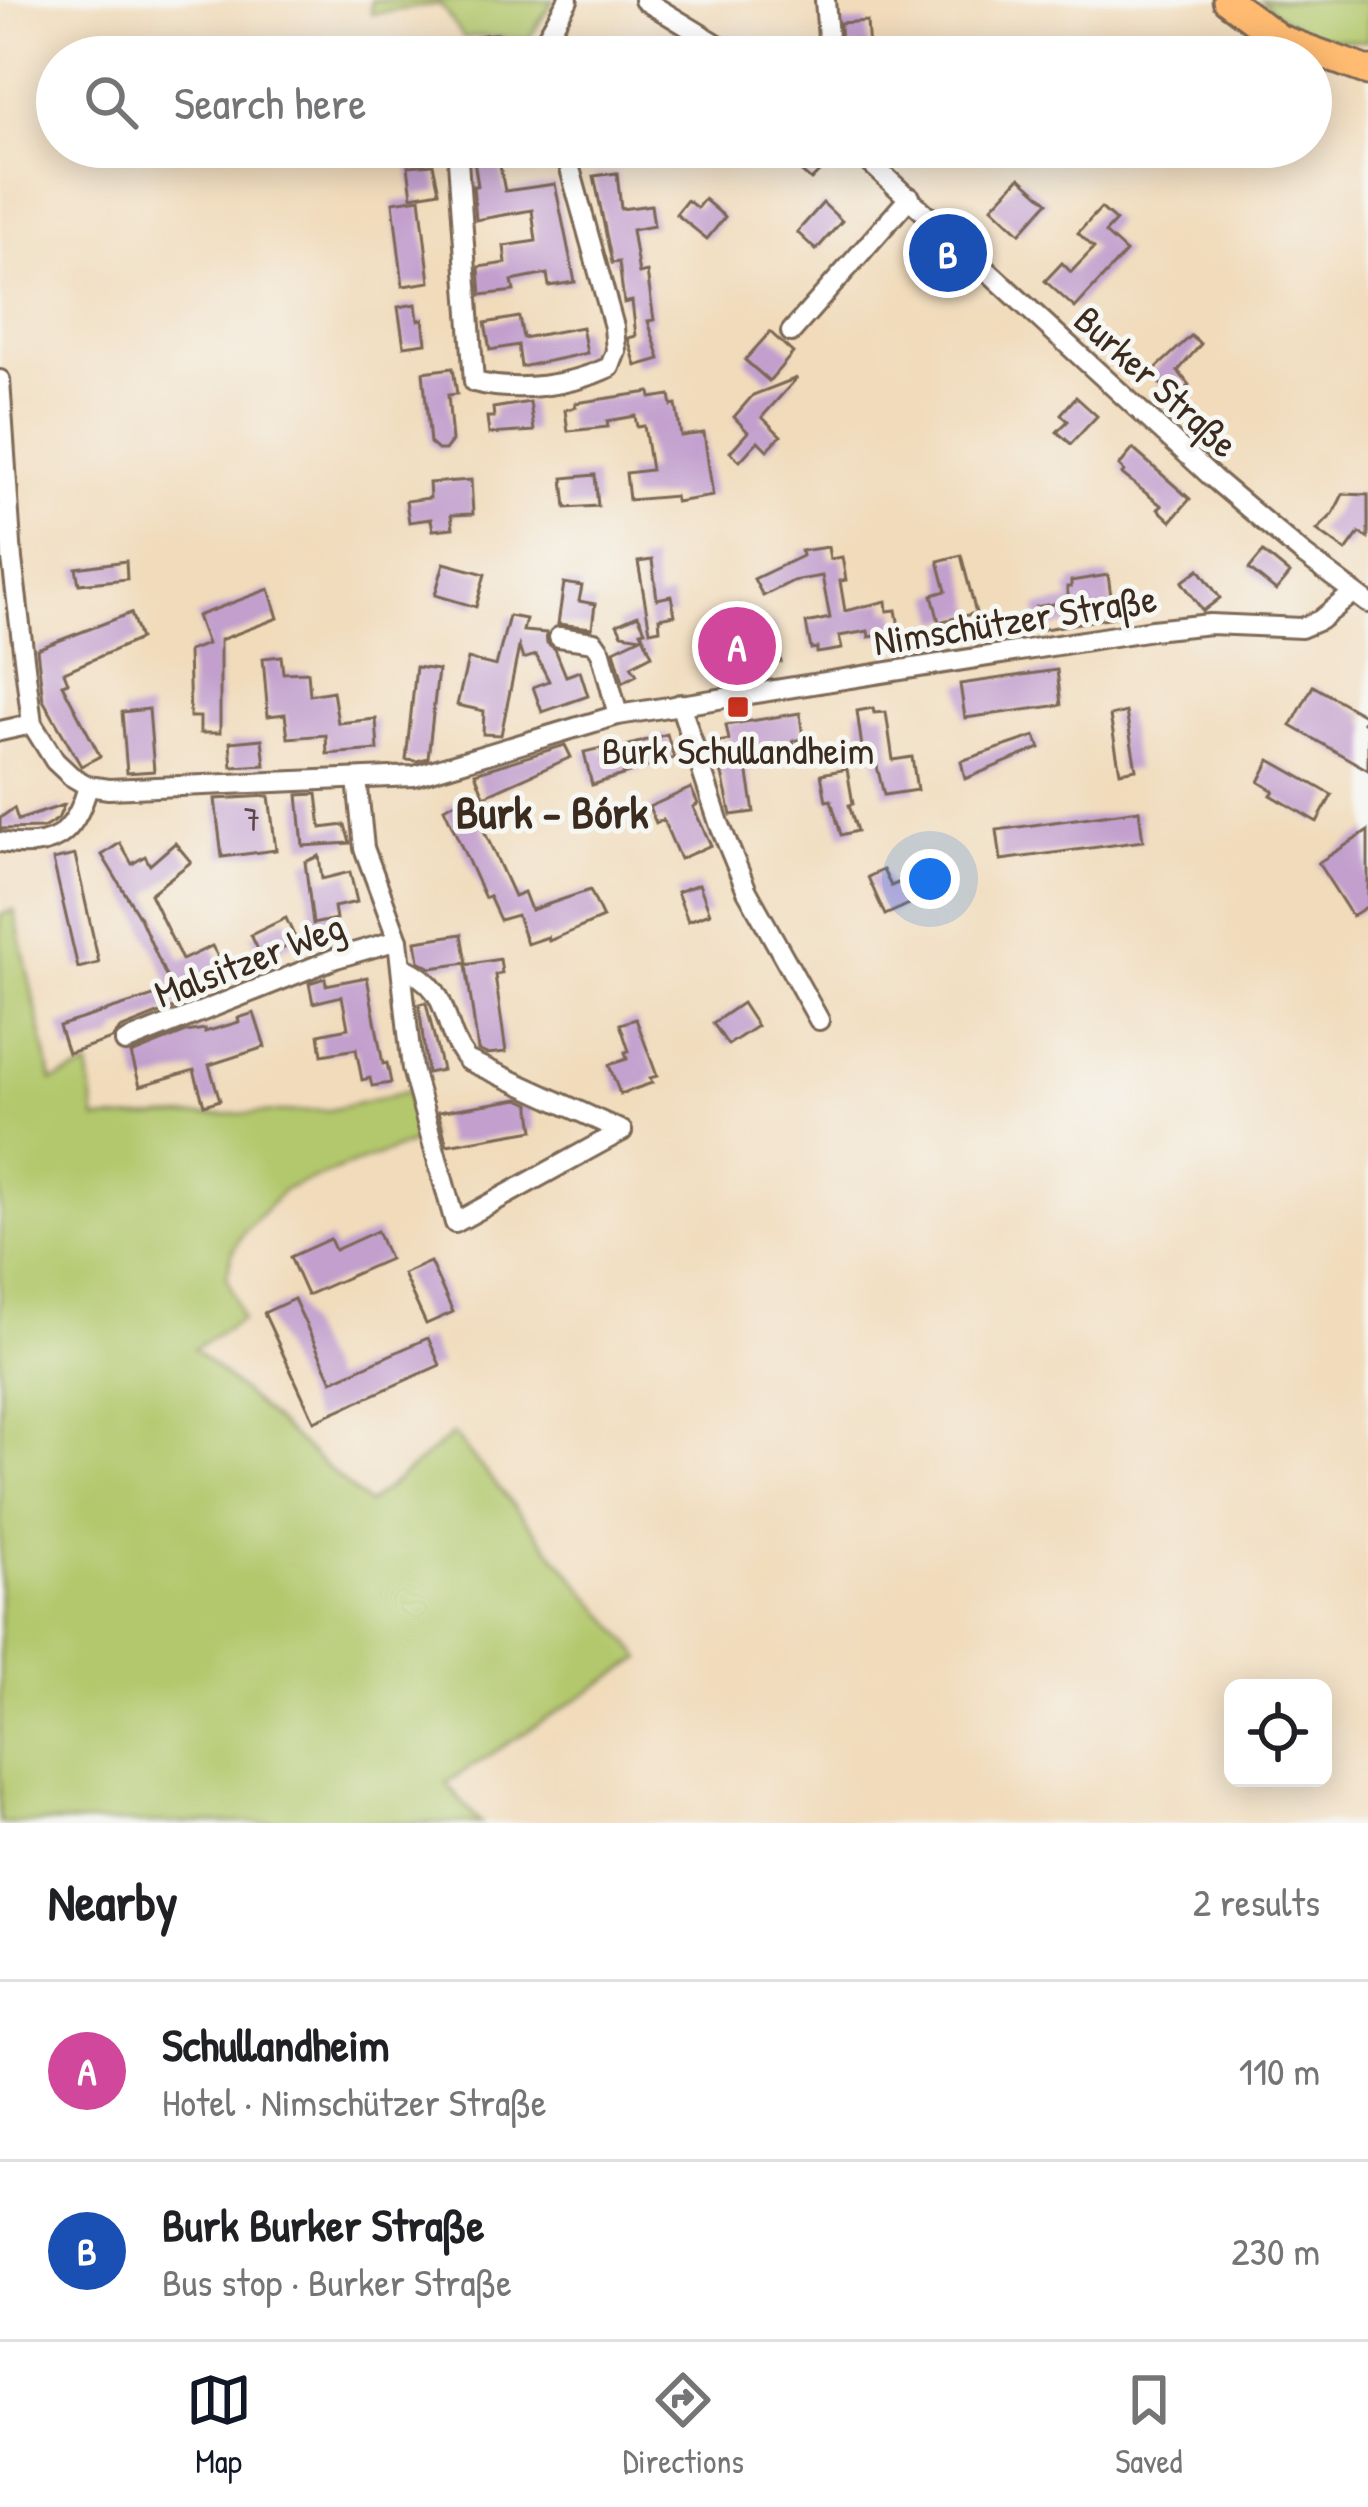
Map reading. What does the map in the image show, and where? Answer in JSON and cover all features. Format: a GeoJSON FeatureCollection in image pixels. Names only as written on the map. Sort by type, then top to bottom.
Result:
{"type":"FeatureCollection","features":[{"type":"Feature","properties":{"kind":"highway"},"geometry":{"type":"LineString","coordinates":[[1226,0],[1261,29],[1278,36]]}},
{"type":"Feature","properties":{"kind":"highway"},"geometry":{"type":"LineString","coordinates":[[1332,53],[1368,52]]}},
{"type":"Feature","properties":{"kind":"highway"},"geometry":{"type":"LineString","coordinates":[[1332,58],[1368,71]]}},
{"type":"Feature","properties":{"kind":"street"},"geometry":{"type":"LineString","coordinates":[[549,36],[568,0]]}},
{"type":"Feature","properties":{"kind":"street"},"geometry":{"type":"LineString","coordinates":[[644,0],[703,36]]}},
{"type":"Feature","properties":{"kind":"street"},"geometry":{"type":"LineString","coordinates":[[825,0],[828,36]]}},
{"type":"Feature","properties":{"kind":"street"},"geometry":{"type":"LineString","coordinates":[[459,168],[474,382],[505,390],[586,378],[610,367],[616,351],[614,327],[570,168]]}},
{"type":"Feature","properties":{"kind":"street","name":"Burker Straße"},"geometry":{"type":"LineString","coordinates":[[877,168],[1213,478],[1360,598]]}},
{"type":"Feature","properties":{"kind":"street"},"geometry":{"type":"LineString","coordinates":[[791,332],[910,197]]}},
{"type":"Feature","properties":{"kind":"street"},"geometry":{"type":"LineString","coordinates":[[0,380],[12,559],[32,724],[55,761],[88,786],[79,818],[68,832],[30,845],[0,842]]}},
{"type":"Feature","properties":{"kind":"street","name":"Nimschützer Straße"},"geometry":{"type":"LineString","coordinates":[[88,786],[109,789],[433,772],[617,715],[1152,630],[1210,625],[1301,628],[1360,598]]}},
{"type":"Feature","properties":{"kind":"street"},"geometry":{"type":"LineString","coordinates":[[559,638],[594,642],[601,652],[617,715]]}},
{"type":"Feature","properties":{"kind":"street"},"geometry":{"type":"LineString","coordinates":[[680,704],[718,823],[747,891],[819,1020]]}},
{"type":"Feature","properties":{"kind":"street"},"geometry":{"type":"LineString","coordinates":[[0,731],[32,724]]}},
{"type":"Feature","properties":{"kind":"street","name":"Malsitzer Weg"},"geometry":{"type":"LineString","coordinates":[[357,778],[364,848],[398,940],[412,1069],[454,1223],[622,1131],[467,1060],[458,1048],[441,996],[403,967]]}},
{"type":"Feature","properties":{"kind":"street","name":"Malsitzer Weg"},"geometry":{"type":"LineString","coordinates":[[124,1042],[337,958],[398,940]]}},
{"type":"Feature","properties":{"kind":"green space"},"geometry":{"type":"Polygon","coordinates":[[[371,0],[554,0],[530,36],[463,36],[440,4],[371,14],[371,0]]]}},
{"type":"Feature","properties":{"kind":"green space"},"geometry":{"type":"Polygon","coordinates":[[[1261,0],[1368,0],[1368,41],[1310,32],[1261,0]]]}},
{"type":"Feature","properties":{"kind":"green space"},"geometry":{"type":"Polygon","coordinates":[[[14,910],[52,1081],[88,1067],[96,1120],[330,1110],[415,1090],[428,1137],[285,1189],[243,1233],[232,1252],[227,1276],[242,1319],[194,1349],[368,1504],[453,1434],[642,1658],[446,1783],[481,1823],[0,1823],[0,915],[14,910]]]}},
{"type":"Feature","properties":{"kind":"building"},"geometry":{"type":"Polygon","coordinates":[[[867,21],[868,36],[840,36],[840,23],[867,21]]]}},
{"type":"Feature","properties":{"kind":"building"},"geometry":{"type":"Polygon","coordinates":[[[408,168],[434,168],[439,191],[412,196],[408,168]]]}},
{"type":"Feature","properties":{"kind":"building"},"geometry":{"type":"Polygon","coordinates":[[[475,168],[500,168],[505,191],[555,184],[575,282],[549,286],[547,274],[512,281],[514,291],[481,295],[479,267],[506,263],[504,246],[536,241],[532,210],[476,220],[473,186],[478,186],[475,168]]]}},
{"type":"Feature","properties":{"kind":"building"},"geometry":{"type":"Polygon","coordinates":[[[797,168],[823,168],[811,180],[797,168]]]}},
{"type":"Feature","properties":{"kind":"building"},"geometry":{"type":"Polygon","coordinates":[[[617,173],[621,209],[651,205],[654,226],[632,230],[639,274],[647,272],[654,320],[648,321],[660,359],[636,366],[628,338],[636,336],[632,301],[624,303],[619,262],[612,263],[594,176],[617,173]]]}},
{"type":"Feature","properties":{"kind":"building"},"geometry":{"type":"Polygon","coordinates":[[[1020,177],[1048,202],[1020,233],[992,207],[1020,177]]]}},
{"type":"Feature","properties":{"kind":"building"},"geometry":{"type":"Polygon","coordinates":[[[420,198],[430,282],[403,286],[393,202],[420,198]]]}},
{"type":"Feature","properties":{"kind":"building"},"geometry":{"type":"Polygon","coordinates":[[[704,199],[725,217],[707,239],[676,214],[687,200],[697,208],[704,199]]]}},
{"type":"Feature","properties":{"kind":"building"},"geometry":{"type":"Polygon","coordinates":[[[823,203],[842,221],[816,250],[797,232],[823,203]]]}},
{"type":"Feature","properties":{"kind":"building"},"geometry":{"type":"Polygon","coordinates":[[[1101,208],[1116,221],[1105,233],[1126,252],[1075,308],[1045,281],[1062,263],[1071,272],[1094,248],[1078,233],[1101,208]]]}},
{"type":"Feature","properties":{"kind":"building"},"geometry":{"type":"Polygon","coordinates":[[[416,304],[426,343],[404,346],[398,307],[416,304]]]}},
{"type":"Feature","properties":{"kind":"building"},"geometry":{"type":"Polygon","coordinates":[[[519,317],[523,338],[582,327],[587,353],[521,367],[518,345],[490,350],[485,323],[519,317]]]}},
{"type":"Feature","properties":{"kind":"building"},"geometry":{"type":"Polygon","coordinates":[[[770,332],[793,353],[769,381],[745,360],[770,332]]]}},
{"type":"Feature","properties":{"kind":"building"},"geometry":{"type":"Polygon","coordinates":[[[1191,336],[1201,344],[1178,371],[1189,385],[1177,397],[1149,375],[1191,336]]]}},
{"type":"Feature","properties":{"kind":"building"},"geometry":{"type":"Polygon","coordinates":[[[453,368],[457,394],[448,395],[452,441],[445,450],[438,450],[430,443],[423,372],[453,368]]]}},
{"type":"Feature","properties":{"kind":"building"},"geometry":{"type":"Polygon","coordinates":[[[797,378],[762,417],[781,436],[767,450],[758,441],[740,461],[730,452],[748,432],[734,417],[753,395],[797,378]]]}},
{"type":"Feature","properties":{"kind":"building"},"geometry":{"type":"Polygon","coordinates":[[[650,392],[651,398],[670,395],[681,436],[704,433],[713,496],[676,502],[675,496],[629,500],[626,473],[651,470],[644,426],[637,427],[635,416],[607,421],[608,427],[568,431],[565,410],[576,407],[575,403],[650,392]]]}},
{"type":"Feature","properties":{"kind":"building"},"geometry":{"type":"Polygon","coordinates":[[[1076,397],[1097,416],[1071,444],[1057,432],[1068,421],[1061,414],[1076,397]]]}},
{"type":"Feature","properties":{"kind":"building"},"geometry":{"type":"Polygon","coordinates":[[[530,402],[534,431],[489,434],[487,417],[494,417],[493,408],[530,402]]]}},
{"type":"Feature","properties":{"kind":"building"},"geometry":{"type":"Polygon","coordinates":[[[1133,449],[1190,499],[1171,521],[1158,509],[1162,506],[1122,474],[1119,466],[1133,449]]]}},
{"type":"Feature","properties":{"kind":"building"},"geometry":{"type":"Polygon","coordinates":[[[595,475],[598,506],[566,508],[563,478],[595,475]]]}},
{"type":"Feature","properties":{"kind":"building"},"geometry":{"type":"Polygon","coordinates":[[[471,480],[473,514],[451,515],[453,528],[433,530],[431,519],[409,522],[406,501],[430,498],[429,483],[471,480]]]}},
{"type":"Feature","properties":{"kind":"building"},"geometry":{"type":"Polygon","coordinates":[[[1343,494],[1368,495],[1368,538],[1359,533],[1346,551],[1317,530],[1333,514],[1343,494]]]}},
{"type":"Feature","properties":{"kind":"building"},"geometry":{"type":"Polygon","coordinates":[[[828,547],[830,559],[842,557],[845,611],[886,601],[887,611],[896,610],[900,632],[839,636],[842,649],[817,653],[817,648],[811,649],[806,623],[830,618],[822,576],[793,581],[763,596],[754,579],[802,556],[801,551],[828,547]]]}},
{"type":"Feature","properties":{"kind":"building"},"geometry":{"type":"Polygon","coordinates":[[[1263,552],[1290,574],[1276,591],[1249,569],[1263,552]]]}},
{"type":"Feature","properties":{"kind":"building"},"geometry":{"type":"Polygon","coordinates":[[[961,555],[976,613],[939,622],[932,595],[946,591],[938,561],[961,555]]]}},
{"type":"Feature","properties":{"kind":"building"},"geometry":{"type":"Polygon","coordinates":[[[652,560],[657,599],[671,596],[675,615],[659,618],[660,629],[650,631],[638,562],[652,560]]]}},
{"type":"Feature","properties":{"kind":"building"},"geometry":{"type":"Polygon","coordinates":[[[126,561],[127,579],[79,584],[76,568],[126,561]]]}},
{"type":"Feature","properties":{"kind":"building"},"geometry":{"type":"Polygon","coordinates":[[[444,563],[485,574],[476,607],[435,595],[444,563]]]}},
{"type":"Feature","properties":{"kind":"building"},"geometry":{"type":"Polygon","coordinates":[[[1199,569],[1220,598],[1203,611],[1182,582],[1199,569]]]}},
{"type":"Feature","properties":{"kind":"building"},"geometry":{"type":"Polygon","coordinates":[[[1108,575],[1114,617],[1039,630],[1036,607],[1069,601],[1071,581],[1108,575]]]}},
{"type":"Feature","properties":{"kind":"building"},"geometry":{"type":"Polygon","coordinates":[[[564,583],[582,586],[579,601],[595,604],[592,628],[558,624],[564,583]]]}},
{"type":"Feature","properties":{"kind":"building"},"geometry":{"type":"Polygon","coordinates":[[[269,589],[278,618],[220,640],[220,733],[200,733],[200,717],[190,717],[188,651],[207,644],[197,616],[269,589]]]}},
{"type":"Feature","properties":{"kind":"building"},"geometry":{"type":"Polygon","coordinates":[[[131,613],[140,639],[64,672],[68,682],[62,684],[100,756],[81,766],[43,700],[37,649],[131,613]]]}},
{"type":"Feature","properties":{"kind":"building"},"geometry":{"type":"Polygon","coordinates":[[[638,615],[652,655],[631,666],[637,675],[623,682],[614,650],[641,637],[622,634],[617,624],[638,615]]]}},
{"type":"Feature","properties":{"kind":"building"},"geometry":{"type":"Polygon","coordinates":[[[509,616],[526,619],[523,631],[546,633],[566,676],[580,671],[588,696],[542,712],[533,687],[549,681],[536,655],[523,659],[519,647],[501,735],[483,734],[484,711],[457,705],[468,659],[496,666],[509,616]]]}},
{"type":"Feature","properties":{"kind":"building"},"geometry":{"type":"Polygon","coordinates":[[[774,625],[781,662],[712,667],[704,654],[704,636],[774,625]]]}},
{"type":"Feature","properties":{"kind":"building"},"geometry":{"type":"Polygon","coordinates":[[[281,656],[283,673],[308,672],[310,695],[333,691],[338,723],[376,719],[378,750],[327,754],[326,735],[288,738],[285,714],[268,716],[263,658],[281,656]]]}},
{"type":"Feature","properties":{"kind":"building"},"geometry":{"type":"Polygon","coordinates":[[[416,667],[438,670],[428,758],[417,761],[406,760],[416,667]]]}},
{"type":"Feature","properties":{"kind":"building"},"geometry":{"type":"Polygon","coordinates":[[[1057,670],[1061,705],[965,718],[960,684],[1057,670]]]}},
{"type":"Feature","properties":{"kind":"building"},"geometry":{"type":"Polygon","coordinates":[[[1313,686],[1366,716],[1368,770],[1291,726],[1313,686]]]}},
{"type":"Feature","properties":{"kind":"building"},"geometry":{"type":"Polygon","coordinates":[[[873,708],[874,713],[886,712],[893,760],[912,757],[917,790],[884,795],[874,754],[863,755],[857,711],[873,708]]]}},
{"type":"Feature","properties":{"kind":"building"},"geometry":{"type":"Polygon","coordinates":[[[149,709],[154,771],[127,773],[122,712],[149,709]]]}},
{"type":"Feature","properties":{"kind":"building"},"geometry":{"type":"Polygon","coordinates":[[[1126,712],[1136,769],[1120,772],[1110,716],[1126,712]]]}},
{"type":"Feature","properties":{"kind":"building"},"geometry":{"type":"Polygon","coordinates":[[[800,713],[803,739],[793,741],[795,753],[773,756],[774,766],[747,768],[754,812],[731,815],[722,774],[711,754],[713,743],[729,740],[726,725],[800,713]]]}},
{"type":"Feature","properties":{"kind":"building"},"geometry":{"type":"Polygon","coordinates":[[[667,734],[674,758],[592,785],[584,752],[601,748],[602,753],[667,734]]]}},
{"type":"Feature","properties":{"kind":"building"},"geometry":{"type":"Polygon","coordinates":[[[1035,736],[1040,748],[965,779],[961,761],[1035,736]]]}},
{"type":"Feature","properties":{"kind":"building"},"geometry":{"type":"Polygon","coordinates":[[[262,739],[265,765],[232,767],[230,742],[262,739]]]}},
{"type":"Feature","properties":{"kind":"building"},"geometry":{"type":"Polygon","coordinates":[[[565,745],[571,757],[484,796],[475,773],[565,745]]]}},
{"type":"Feature","properties":{"kind":"building"},"geometry":{"type":"Polygon","coordinates":[[[1270,760],[1332,795],[1317,822],[1271,795],[1274,791],[1259,782],[1270,760]]]}},
{"type":"Feature","properties":{"kind":"building"},"geometry":{"type":"Polygon","coordinates":[[[847,769],[853,804],[849,805],[857,831],[841,835],[831,800],[826,801],[821,774],[847,769]]]}},
{"type":"Feature","properties":{"kind":"building"},"geometry":{"type":"Polygon","coordinates":[[[691,788],[698,804],[693,807],[711,845],[680,859],[663,820],[656,823],[649,807],[691,788]]]}},
{"type":"Feature","properties":{"kind":"building"},"geometry":{"type":"Polygon","coordinates":[[[317,794],[321,828],[345,825],[350,843],[303,846],[298,795],[317,794]]]}},
{"type":"Feature","properties":{"kind":"building"},"geometry":{"type":"Polygon","coordinates":[[[269,796],[276,850],[222,857],[215,799],[269,796]]]}},
{"type":"Feature","properties":{"kind":"building"},"geometry":{"type":"Polygon","coordinates":[[[468,796],[514,896],[524,892],[531,910],[590,890],[603,918],[549,941],[548,937],[527,944],[517,915],[500,920],[444,808],[468,796]]]}},
{"type":"Feature","properties":{"kind":"building"},"geometry":{"type":"Polygon","coordinates":[[[64,805],[58,819],[43,828],[0,829],[0,818],[14,808],[18,820],[64,805]]]}},
{"type":"Feature","properties":{"kind":"building"},"geometry":{"type":"Polygon","coordinates":[[[1139,810],[1143,841],[1001,860],[997,830],[1139,810]]]}},
{"type":"Feature","properties":{"kind":"building"},"geometry":{"type":"Polygon","coordinates":[[[1368,831],[1368,906],[1352,916],[1318,863],[1368,831]]]}},
{"type":"Feature","properties":{"kind":"building"},"geometry":{"type":"Polygon","coordinates":[[[120,843],[132,864],[145,856],[150,865],[175,843],[191,862],[150,894],[182,960],[212,946],[227,972],[221,975],[225,984],[209,991],[202,976],[172,990],[140,918],[102,855],[120,843]]]}},
{"type":"Feature","properties":{"kind":"building"},"geometry":{"type":"Polygon","coordinates":[[[75,855],[99,963],[78,968],[53,860],[75,855]]]}},
{"type":"Feature","properties":{"kind":"building"},"geometry":{"type":"Polygon","coordinates":[[[319,856],[322,879],[350,872],[357,902],[334,907],[336,919],[313,924],[305,862],[319,856]]]}},
{"type":"Feature","properties":{"kind":"building"},"geometry":{"type":"Polygon","coordinates":[[[883,870],[891,886],[910,878],[920,899],[885,915],[868,877],[883,870]]]}},
{"type":"Feature","properties":{"kind":"building"},"geometry":{"type":"Polygon","coordinates":[[[699,884],[710,913],[688,921],[677,892],[699,884]]]}},
{"type":"Feature","properties":{"kind":"building"},"geometry":{"type":"Polygon","coordinates":[[[286,918],[297,942],[262,958],[251,935],[286,918]]]}},
{"type":"Feature","properties":{"kind":"building"},"geometry":{"type":"Polygon","coordinates":[[[462,934],[467,963],[431,968],[419,961],[416,941],[462,934]]]}},
{"type":"Feature","properties":{"kind":"building"},"geometry":{"type":"Polygon","coordinates":[[[500,959],[502,973],[495,975],[506,1052],[487,1054],[478,1050],[466,965],[500,959]]]}},
{"type":"Feature","properties":{"kind":"building"},"geometry":{"type":"Polygon","coordinates":[[[367,977],[383,1064],[387,1063],[391,1083],[372,1086],[370,1078],[362,1080],[356,1049],[322,1055],[319,1034],[348,1028],[342,996],[313,1003],[309,983],[325,978],[326,985],[367,977]]]}},
{"type":"Feature","properties":{"kind":"building"},"geometry":{"type":"Polygon","coordinates":[[[172,990],[178,1006],[120,1029],[112,1039],[68,1053],[59,1026],[172,990]]]}},
{"type":"Feature","properties":{"kind":"building"},"geometry":{"type":"Polygon","coordinates":[[[426,1003],[442,1070],[427,1073],[419,1004],[426,1003]]]}},
{"type":"Feature","properties":{"kind":"building"},"geometry":{"type":"Polygon","coordinates":[[[742,1003],[757,1026],[728,1045],[713,1023],[742,1003]]]}},
{"type":"Feature","properties":{"kind":"building"},"geometry":{"type":"Polygon","coordinates":[[[254,1013],[265,1047],[209,1065],[220,1100],[204,1105],[194,1070],[140,1086],[131,1054],[186,1032],[239,1022],[238,1018],[254,1013]]]}},
{"type":"Feature","properties":{"kind":"building"},"geometry":{"type":"Polygon","coordinates":[[[636,1019],[657,1076],[650,1078],[652,1083],[620,1094],[609,1065],[627,1059],[620,1024],[636,1019]]]}},
{"type":"Feature","properties":{"kind":"building"},"geometry":{"type":"Polygon","coordinates":[[[519,1099],[530,1104],[534,1130],[447,1145],[438,1112],[519,1099]]]}},
{"type":"Feature","properties":{"kind":"building"},"geometry":{"type":"Polygon","coordinates":[[[377,1231],[389,1259],[307,1295],[290,1257],[330,1239],[335,1250],[377,1231]]]}},
{"type":"Feature","properties":{"kind":"building"},"geometry":{"type":"Polygon","coordinates":[[[430,1262],[453,1312],[426,1324],[403,1274],[430,1262]]]}},
{"type":"Feature","properties":{"kind":"building"},"geometry":{"type":"Polygon","coordinates":[[[294,1299],[332,1381],[428,1338],[440,1365],[314,1421],[264,1313],[294,1299]]]}},
{"type":"Feature","properties":{"kind":"place","name":"Burk Burker Straße"},"geometry":{"type":"Point","coordinates":[948,253]}},
{"type":"Feature","properties":{"kind":"place","name":"Schullandheim"},"geometry":{"type":"Point","coordinates":[737,646]}},
{"type":"Feature","properties":{"kind":"place","name":"Burk Schullandheim"},"geometry":{"type":"Point","coordinates":[738,707]}},
{"type":"Feature","properties":{"kind":"district","name":"Burk - Bórk"},"geometry":{"type":"Point","coordinates":[552,811]}}]}
